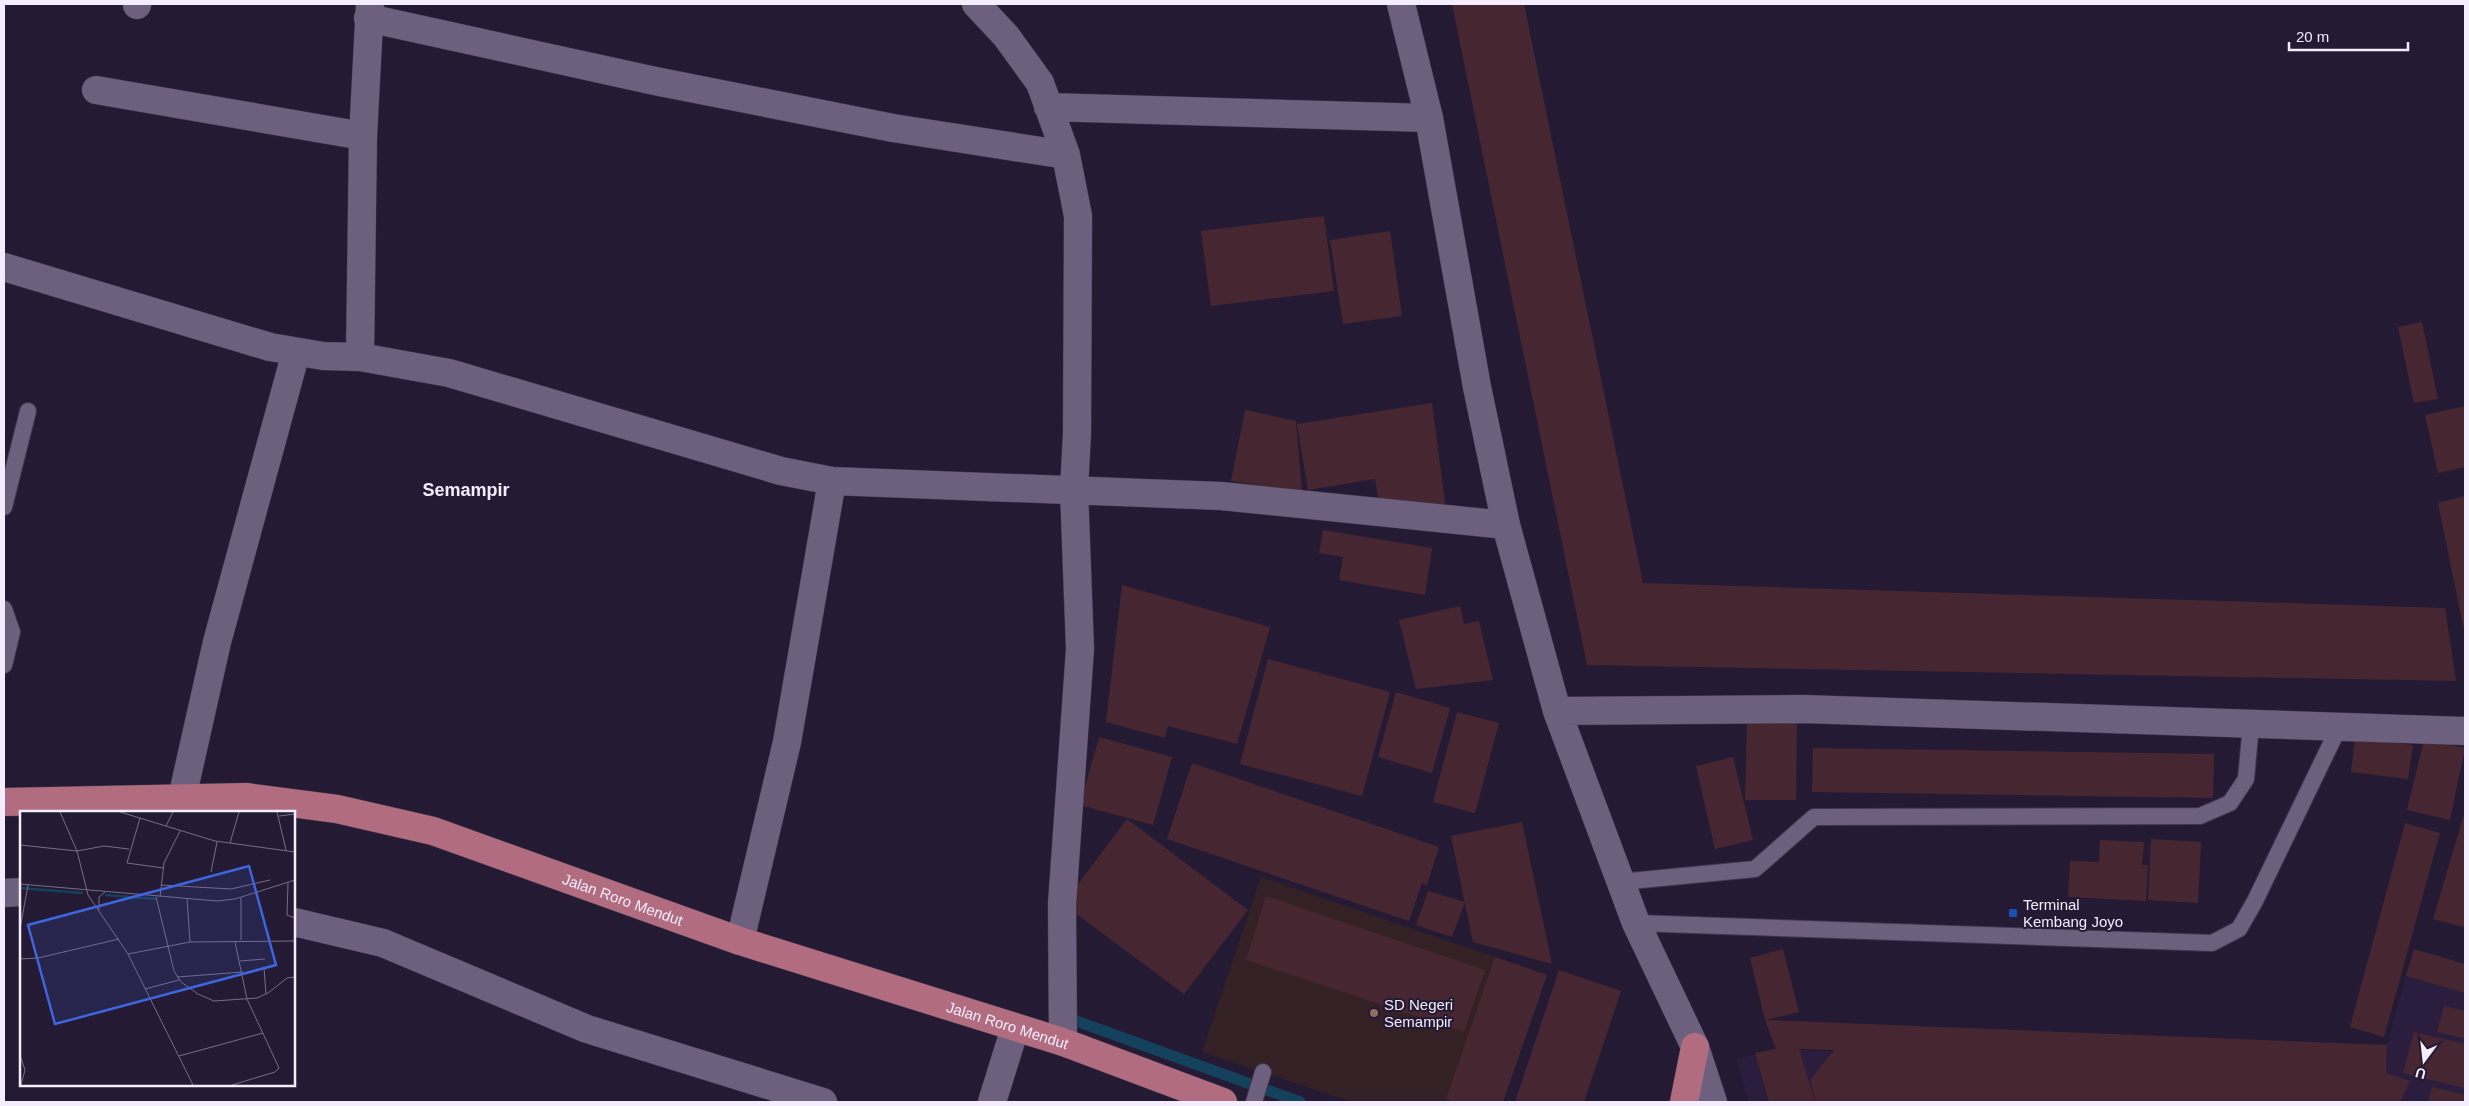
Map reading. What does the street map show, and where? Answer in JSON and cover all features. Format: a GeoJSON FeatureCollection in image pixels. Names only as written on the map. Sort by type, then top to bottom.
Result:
{"type":"FeatureCollection","features":[{"type":"Feature","properties":{"kind":"main road","name":"Jalan Roro Mendut"},"geometry":{"type":"LineString","coordinates":[[4,802],[246,797],[337,809],[433,830],[740,941],[1063,1042],[1223,1102]]}},
{"type":"Feature","properties":{"kind":"main road"},"geometry":{"type":"LineString","coordinates":[[1684,1102],[1695,1047]]}},
{"type":"Feature","properties":{"kind":"street"},"geometry":{"type":"LineString","coordinates":[[976,4],[1006,36],[1040,82],[1066,155],[1078,216],[1077,434],[1074,490],[1080,649],[1062,904],[1063,1042]]}},
{"type":"Feature","properties":{"kind":"street"},"geometry":{"type":"LineString","coordinates":[[1402,4],[1429,118],[1477,387],[1506,525],[1557,711],[1636,923],[1695,1047],[1713,1102]]}},
{"type":"Feature","properties":{"kind":"street"},"geometry":{"type":"LineString","coordinates":[[360,356],[362,136],[369,11],[655,80],[893,128],[1066,155]]}},
{"type":"Feature","properties":{"kind":"street"},"geometry":{"type":"LineString","coordinates":[[96,90],[362,136]]}},
{"type":"Feature","properties":{"kind":"street"},"geometry":{"type":"LineString","coordinates":[[1048,107],[1429,118]]}},
{"type":"Feature","properties":{"kind":"street"},"geometry":{"type":"LineString","coordinates":[[4,267],[270,347],[323,356],[360,356],[449,373],[772,469],[832,481],[1221,496],[1506,525]]}},
{"type":"Feature","properties":{"kind":"street"},"geometry":{"type":"LineString","coordinates":[[182,798],[218,642],[296,352]]}},
{"type":"Feature","properties":{"kind":"street"},"geometry":{"type":"LineString","coordinates":[[740,941],[787,742],[832,481]]}},
{"type":"Feature","properties":{"kind":"street"},"geometry":{"type":"LineString","coordinates":[[1557,711],[1804,710],[2465,731]]}},
{"type":"Feature","properties":{"kind":"street"},"geometry":{"type":"LineString","coordinates":[[4,893],[20,892]]}},
{"type":"Feature","properties":{"kind":"street"},"geometry":{"type":"LineString","coordinates":[[295,922],[383,943],[587,1029],[823,1102]]}},
{"type":"Feature","properties":{"kind":"street"},"geometry":{"type":"LineString","coordinates":[[992,1101],[1015,1028]]}},
{"type":"Feature","properties":{"kind":"lane"},"geometry":{"type":"LineString","coordinates":[[4,507],[28,411]]}},
{"type":"Feature","properties":{"kind":"lane"},"geometry":{"type":"LineString","coordinates":[[4,609],[12,632],[4,665]]}},
{"type":"Feature","properties":{"kind":"lane"},"geometry":{"type":"LineString","coordinates":[[1620,882],[1755,869],[1814,817],[2200,816],[2230,803],[2246,779],[2251,724]]}},
{"type":"Feature","properties":{"kind":"lane"},"geometry":{"type":"LineString","coordinates":[[1636,923],[2212,944],[2238,929],[2243,922],[2339,726]]}},
{"type":"Feature","properties":{"kind":"lane"},"geometry":{"type":"LineString","coordinates":[[1255,1100],[1263,1072]]}},
{"type":"Feature","properties":{"kind":"shaded area","name":"SD Negeri Semampir"},"geometry":{"type":"Polygon","coordinates":[[[1261,877],[1547,975],[1503,1102],[1351,1102],[1202,1052],[1261,877]]]}},
{"type":"Feature","properties":{"kind":"shaded area"},"geometry":{"type":"Polygon","coordinates":[[[2406,976],[2465,993],[2465,1102],[1749,1102],[1736,1059],[1776,1049],[2385,1073],[2387,1045],[2406,976]]]}},
{"type":"Feature","properties":{"kind":"building"},"geometry":{"type":"Polygon","coordinates":[[[1452,4],[1524,4],[1643,583],[2445,608],[2456,681],[1587,665],[1452,4]]]}},
{"type":"Feature","properties":{"kind":"building"},"geometry":{"type":"Polygon","coordinates":[[[1324,216],[1334,291],[1211,306],[1201,231],[1324,216]]]}},
{"type":"Feature","properties":{"kind":"building"},"geometry":{"type":"Polygon","coordinates":[[[1390,231],[1402,316],[1343,324],[1330,240],[1390,231]]]}},
{"type":"Feature","properties":{"kind":"building"},"geometry":{"type":"Polygon","coordinates":[[[2422,322],[2438,399],[2414,403],[2398,327],[2422,322]]]}},
{"type":"Feature","properties":{"kind":"building"},"geometry":{"type":"Polygon","coordinates":[[[1432,403],[1446,510],[1380,509],[1375,479],[1308,490],[1297,424],[1432,403]]]}},
{"type":"Feature","properties":{"kind":"building"},"geometry":{"type":"Polygon","coordinates":[[[2465,406],[2465,467],[2438,473],[2425,415],[2465,406]]]}},
{"type":"Feature","properties":{"kind":"building"},"geometry":{"type":"Polygon","coordinates":[[[1245,410],[1296,421],[1302,491],[1231,481],[1245,410]]]}},
{"type":"Feature","properties":{"kind":"building"},"geometry":{"type":"Polygon","coordinates":[[[2465,496],[2465,630],[2464,630],[2438,503],[2465,496]]]}},
{"type":"Feature","properties":{"kind":"building"},"geometry":{"type":"Polygon","coordinates":[[[1323,530],[1432,548],[1425,595],[1339,580],[1343,557],[1319,553],[1323,530]]]}},
{"type":"Feature","properties":{"kind":"building"},"geometry":{"type":"Polygon","coordinates":[[[1122,585],[1270,627],[1237,744],[1168,726],[1165,738],[1106,722],[1122,585]]]}},
{"type":"Feature","properties":{"kind":"building"},"geometry":{"type":"Polygon","coordinates":[[[1460,606],[1464,624],[1479,621],[1493,680],[1416,689],[1399,620],[1460,606]]]}},
{"type":"Feature","properties":{"kind":"building"},"geometry":{"type":"Polygon","coordinates":[[[1268,659],[1390,692],[1362,796],[1240,764],[1268,659]]]}},
{"type":"Feature","properties":{"kind":"building"},"geometry":{"type":"Polygon","coordinates":[[[1396,692],[1450,708],[1432,773],[1378,757],[1396,692]]]}},
{"type":"Feature","properties":{"kind":"building"},"geometry":{"type":"Polygon","coordinates":[[[1457,712],[1499,723],[1475,813],[1433,802],[1457,712]]]}},
{"type":"Feature","properties":{"kind":"building"},"geometry":{"type":"Polygon","coordinates":[[[1747,723],[1797,723],[1796,800],[1745,800],[1747,723]]]}},
{"type":"Feature","properties":{"kind":"building"},"geometry":{"type":"Polygon","coordinates":[[[1099,737],[1172,757],[1153,825],[1080,805],[1099,737]]]}},
{"type":"Feature","properties":{"kind":"building"},"geometry":{"type":"Polygon","coordinates":[[[2355,738],[2413,745],[2408,779],[2351,772],[2355,738]]]}},
{"type":"Feature","properties":{"kind":"building"},"geometry":{"type":"Polygon","coordinates":[[[2424,740],[2465,748],[2450,820],[2407,810],[2424,740]]]}},
{"type":"Feature","properties":{"kind":"building"},"geometry":{"type":"Polygon","coordinates":[[[1813,748],[2214,754],[2213,798],[1812,792],[1813,748]]]}},
{"type":"Feature","properties":{"kind":"building"},"geometry":{"type":"Polygon","coordinates":[[[1733,757],[1753,840],[1715,849],[1696,766],[1733,757]]]}},
{"type":"Feature","properties":{"kind":"building"},"geometry":{"type":"Polygon","coordinates":[[[1192,763],[1439,847],[1427,885],[1422,883],[1409,921],[1167,839],[1192,763]]]}},
{"type":"Feature","properties":{"kind":"building"},"geometry":{"type":"Polygon","coordinates":[[[2465,811],[2465,921],[2464,927],[2433,919],[2465,811]]]}},
{"type":"Feature","properties":{"kind":"building"},"geometry":{"type":"Polygon","coordinates":[[[1127,819],[1248,910],[1184,994],[1063,904],[1127,819]]]}},
{"type":"Feature","properties":{"kind":"building"},"geometry":{"type":"Polygon","coordinates":[[[1522,822],[1552,964],[1473,942],[1451,836],[1522,822]]]}},
{"type":"Feature","properties":{"kind":"building"},"geometry":{"type":"Polygon","coordinates":[[[2405,823],[2440,833],[2384,1037],[2350,1027],[2405,823]]]}},
{"type":"Feature","properties":{"kind":"building"},"geometry":{"type":"Polygon","coordinates":[[[2151,839],[2201,842],[2198,903],[2148,900],[2151,839]]]}},
{"type":"Feature","properties":{"kind":"building"},"geometry":{"type":"Polygon","coordinates":[[[2100,840],[2144,842],[2142,865],[2148,865],[2146,901],[2068,897],[2070,861],[2099,862],[2100,840]]]}},
{"type":"Feature","properties":{"kind":"building"},"geometry":{"type":"Polygon","coordinates":[[[1428,891],[1465,902],[1452,937],[1416,925],[1428,891]]]}},
{"type":"Feature","properties":{"kind":"building"},"geometry":{"type":"Polygon","coordinates":[[[1266,896],[1485,970],[1464,1032],[1246,960],[1266,896]]]}},
{"type":"Feature","properties":{"kind":"building"},"geometry":{"type":"Polygon","coordinates":[[[1783,949],[1799,1012],[1765,1020],[1750,958],[1783,949]]]}},
{"type":"Feature","properties":{"kind":"building"},"geometry":{"type":"Polygon","coordinates":[[[2414,949],[2465,964],[2465,993],[2406,976],[2414,949]]]}},
{"type":"Feature","properties":{"kind":"building"},"geometry":{"type":"Polygon","coordinates":[[[1495,957],[1547,975],[1503,1102],[1456,1102],[1446,1099],[1495,957]]]}},
{"type":"Feature","properties":{"kind":"building"},"geometry":{"type":"Polygon","coordinates":[[[1559,970],[1621,991],[1584,1102],[1515,1102],[1559,970]]]}},
{"type":"Feature","properties":{"kind":"building"},"geometry":{"type":"Polygon","coordinates":[[[2444,1006],[2465,1011],[2465,1039],[2437,1032],[2444,1006]]]}},
{"type":"Feature","properties":{"kind":"building"},"geometry":{"type":"Polygon","coordinates":[[[1765,1020],[2387,1045],[2386,1073],[2410,1081],[2400,1102],[1816,1102],[1810,1080],[1834,1050],[1799,1049],[1815,1102],[1769,1102],[1755,1053],[1776,1049],[1765,1020]]]}},
{"type":"Feature","properties":{"kind":"building"},"geometry":{"type":"Polygon","coordinates":[[[2414,1032],[2465,1044],[2465,1088],[2403,1073],[2414,1032]]]}},
{"type":"Feature","properties":{"kind":"building"},"geometry":{"type":"Polygon","coordinates":[[[2432,1087],[2465,1095],[2465,1102],[2428,1102],[2432,1087]]]}},
{"type":"Feature","properties":{"kind":"waterway"},"geometry":{"type":"LineString","coordinates":[[1071,1019],[1300,1102]]}},
{"type":"Feature","properties":{"kind":"place","name":"Terminal Kembang Joyo"},"geometry":{"type":"Point","coordinates":[2013,913]}},
{"type":"Feature","properties":{"kind":"place","name":"SD Negeri Semampir"},"geometry":{"type":"Point","coordinates":[1374,1013]}},
{"type":"Feature","properties":{"kind":"district","name":"Semampir"},"geometry":{"type":"Point","coordinates":[466,490]}}]}
